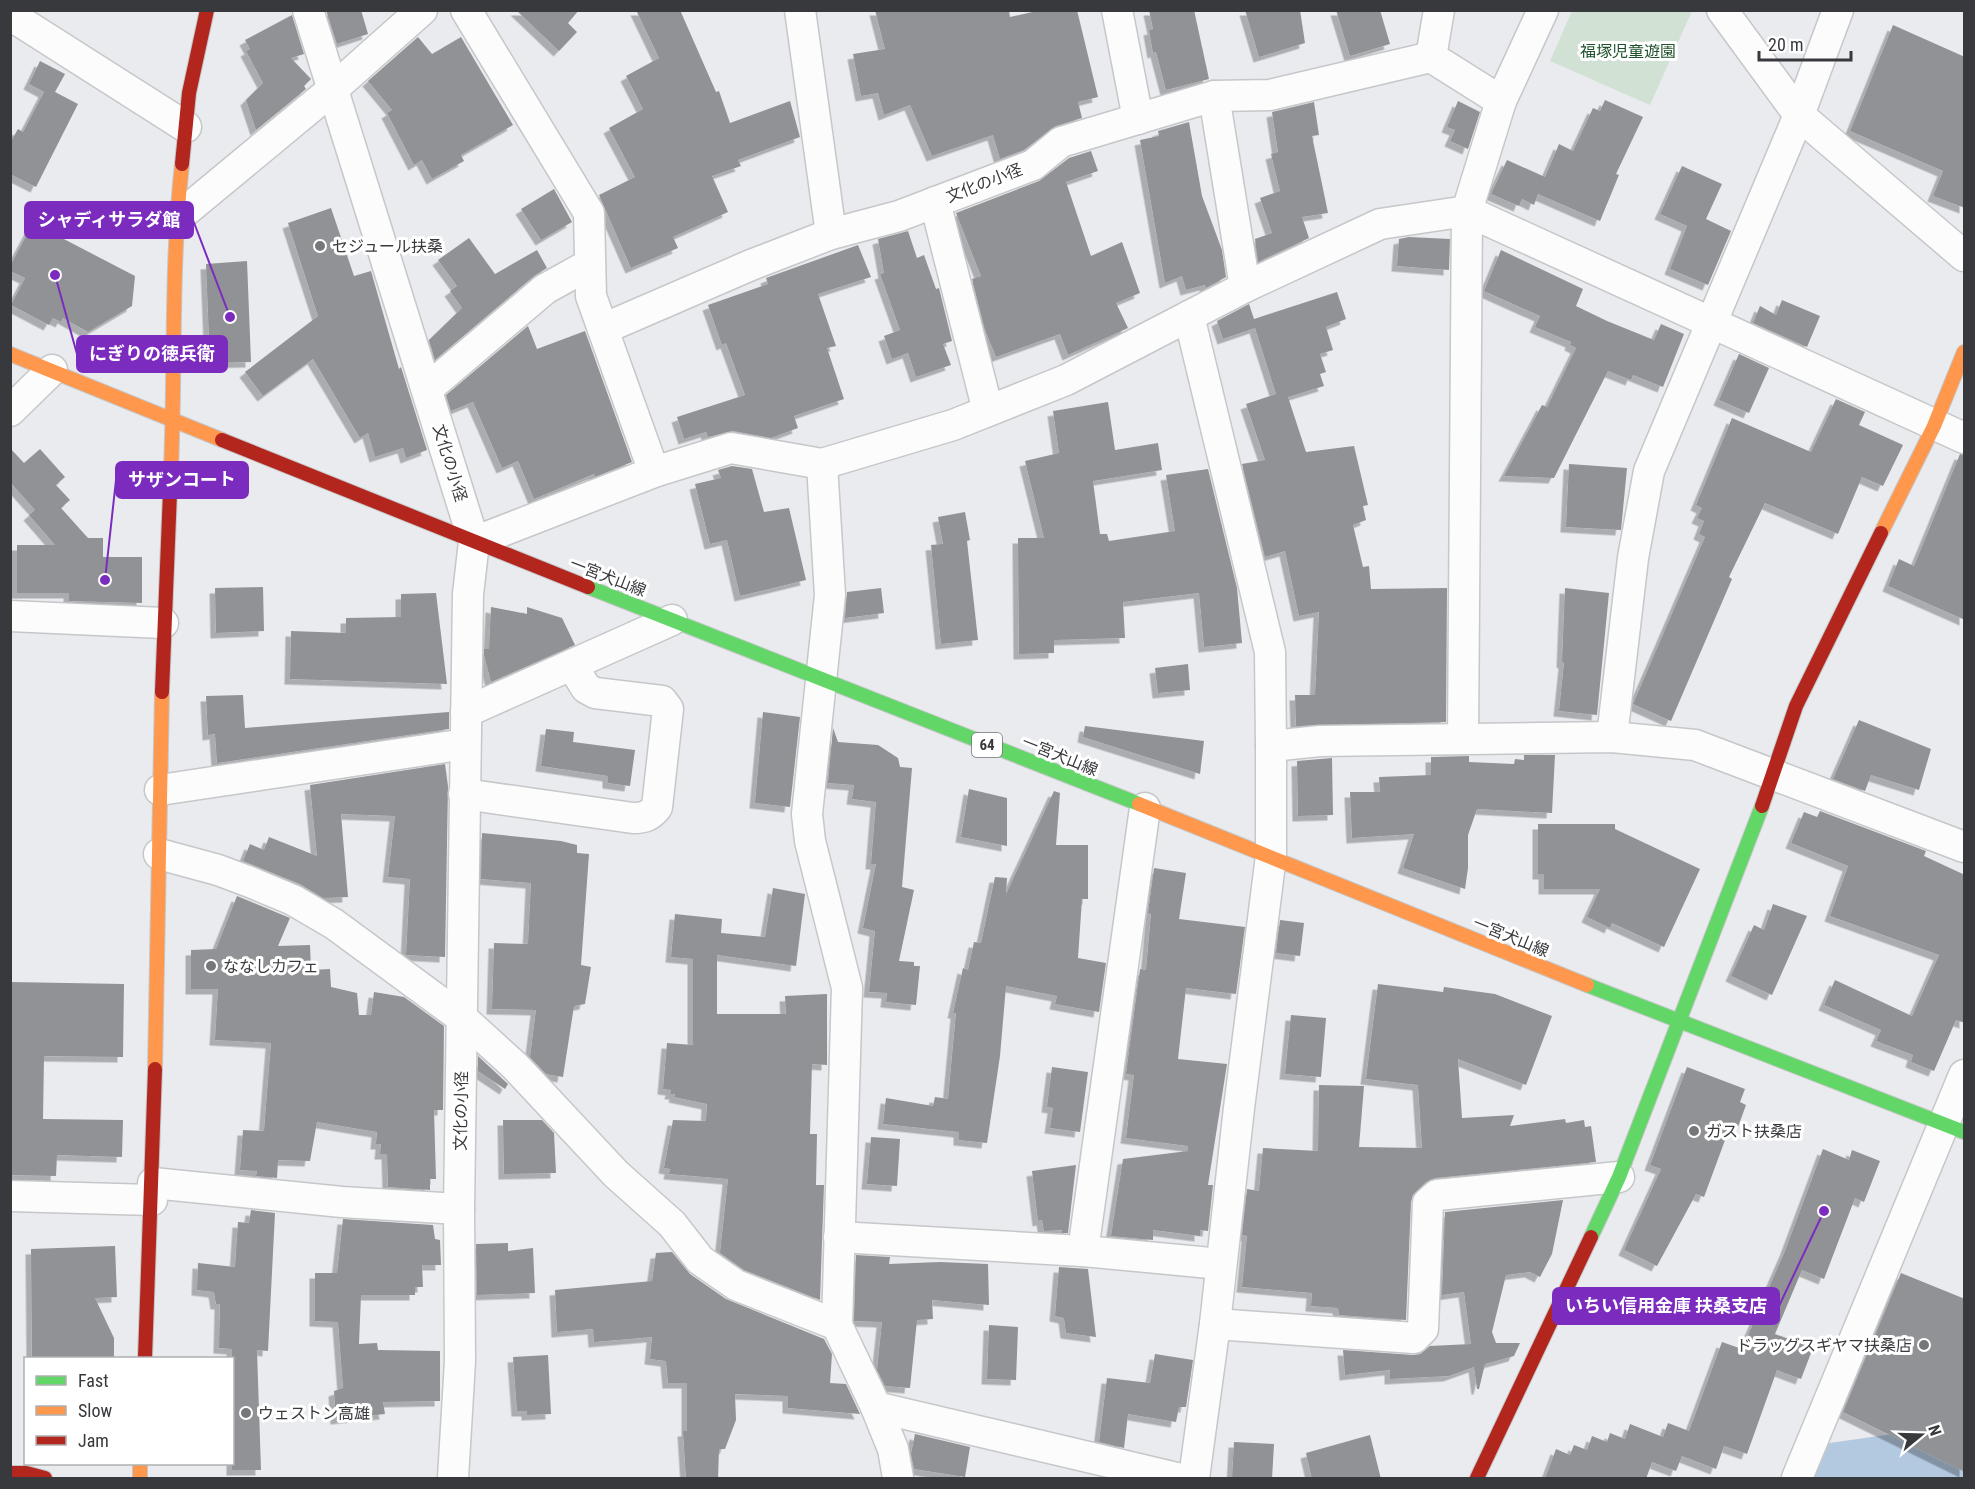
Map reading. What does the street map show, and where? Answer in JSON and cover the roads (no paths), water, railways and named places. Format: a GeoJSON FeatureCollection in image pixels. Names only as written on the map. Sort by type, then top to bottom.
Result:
{"type":"FeatureCollection","features":[{"type":"Feature","properties":{"kind":"street"},"geometry":{"type":"LineString","coordinates":[[145,1357],[152,1191],[163,623],[174,422],[176,219],[189,93],[207,10]]}},
{"type":"Feature","properties":{"kind":"street","name":"文化の小径"},"geometry":{"type":"LineString","coordinates":[[308,10],[474,542],[468,594],[459,1209],[460,1361],[453,1479]]}},
{"type":"Feature","properties":{"kind":"street"},"geometry":{"type":"LineString","coordinates":[[176,219],[333,89],[422,10]]}},
{"type":"Feature","properties":{"kind":"street"},"geometry":{"type":"LineString","coordinates":[[466,10],[589,213],[591,296],[654,472]]}},
{"type":"Feature","properties":{"kind":"street"},"geometry":{"type":"LineString","coordinates":[[800,10],[831,234]]}},
{"type":"Feature","properties":{"kind":"street"},"geometry":{"type":"LineString","coordinates":[[1117,10],[1138,119]]}},
{"type":"Feature","properties":{"kind":"street"},"geometry":{"type":"LineString","coordinates":[[1439,10],[1431,57],[1501,101]]}},
{"type":"Feature","properties":{"kind":"street"},"geometry":{"type":"LineString","coordinates":[[1463,739],[1467,211],[1501,101],[1543,10]]}},
{"type":"Feature","properties":{"kind":"street"},"geometry":{"type":"LineString","coordinates":[[1722,10],[1800,115],[1965,256]]}},
{"type":"Feature","properties":{"kind":"street"},"geometry":{"type":"LineString","coordinates":[[1612,738],[1633,558],[1649,471],[1800,115],[1838,10]]}},
{"type":"Feature","properties":{"kind":"street"},"geometry":{"type":"LineString","coordinates":[[10,15],[186,127]]}},
{"type":"Feature","properties":{"kind":"street","name":"文化の小径"},"geometry":{"type":"LineString","coordinates":[[603,329],[751,265],[831,234],[899,216],[1033,165],[1061,142],[1214,96],[1270,95],[1431,57]]}},
{"type":"Feature","properties":{"kind":"street"},"geometry":{"type":"LineString","coordinates":[[1214,96],[1245,287]]}},
{"type":"Feature","properties":{"kind":"street"},"geometry":{"type":"LineString","coordinates":[[935,202],[988,411]]}},
{"type":"Feature","properties":{"kind":"street"},"geometry":{"type":"LineString","coordinates":[[474,542],[654,472],[731,448],[822,464],[953,424],[1066,380],[1245,287],[1380,224],[1467,211],[1713,321],[1934,426],[1965,438]]}},
{"type":"Feature","properties":{"kind":"street"},"geometry":{"type":"LineString","coordinates":[[427,389],[545,289],[590,264]]}},
{"type":"Feature","properties":{"kind":"street"},"geometry":{"type":"LineString","coordinates":[[1189,316],[1270,652],[1271,746],[1271,856],[1215,1324],[1194,1479]]}},
{"type":"Feature","properties":{"kind":"street"},"geometry":{"type":"LineString","coordinates":[[1477,1479],[1619,1177],[1774,776],[1796,706],[1934,426],[1965,352]]}},
{"type":"Feature","properties":{"kind":"street","name":"一宮犬山線"},"geometry":{"type":"LineString","coordinates":[[10,354],[474,542],[1271,856],[1677,1022],[1954,1128]]}},
{"type":"Feature","properties":{"kind":"street"},"geometry":{"type":"LineString","coordinates":[[10,411],[52,370]]}},
{"type":"Feature","properties":{"kind":"street"},"geometry":{"type":"LineString","coordinates":[[822,464],[830,595],[807,814],[810,841],[847,988],[837,1325],[893,1449],[898,1479]]}},
{"type":"Feature","properties":{"kind":"street"},"geometry":{"type":"LineString","coordinates":[[10,616],[163,623]]}},
{"type":"Feature","properties":{"kind":"street"},"geometry":{"type":"LineString","coordinates":[[466,712],[672,620]]}},
{"type":"Feature","properties":{"kind":"street"},"geometry":{"type":"LineString","coordinates":[[464,794],[633,818],[643,818],[652,813],[657,807],[668,709],[662,701],[595,693],[586,688],[572,665]]}},
{"type":"Feature","properties":{"kind":"street"},"geometry":{"type":"LineString","coordinates":[[1271,746],[1320,741],[1612,738],[1695,744],[1965,847]]}},
{"type":"Feature","properties":{"kind":"street"},"geometry":{"type":"LineString","coordinates":[[160,790],[465,744]]}},
{"type":"Feature","properties":{"kind":"street"},"geometry":{"type":"LineString","coordinates":[[1083,1251],[1145,808]]}},
{"type":"Feature","properties":{"kind":"street"},"geometry":{"type":"LineString","coordinates":[[159,854],[218,870],[293,900],[334,924],[462,1018],[515,1066],[616,1174],[672,1224],[700,1260],[736,1286],[837,1325]]}},
{"type":"Feature","properties":{"kind":"street"},"geometry":{"type":"LineString","coordinates":[[1797,1479],[1954,1128],[1965,1075]]}},
{"type":"Feature","properties":{"kind":"street"},"geometry":{"type":"LineString","coordinates":[[1215,1324],[1414,1338],[1423,1329],[1428,1203],[1437,1194],[1619,1177]]}},
{"type":"Feature","properties":{"kind":"street"},"geometry":{"type":"LineString","coordinates":[[10,1196],[152,1191],[459,1209]]}},
{"type":"Feature","properties":{"kind":"street"},"geometry":{"type":"LineString","coordinates":[[839,1236],[1083,1251],[1221,1264]]}},
{"type":"Feature","properties":{"kind":"street"},"geometry":{"type":"LineString","coordinates":[[876,1407],[1177,1479]]}},
{"type":"Feature","properties":{"kind":"street"},"geometry":{"type":"LineString","coordinates":[[10,1473],[45,1479]]}},
{"type":"Feature","properties":{"kind":"waterway"},"geometry":{"type":"LineString","coordinates":[[1825,1471],[1964,1451]]}},
{"type":"Feature","properties":{"kind":"place","name":"セジュール扶桑"},"geometry":{"type":"Point","coordinates":[320,246]}},
{"type":"Feature","properties":{"kind":"place","name":"にぎりの徳兵衛"},"geometry":{"type":"Point","coordinates":[55,275]}},
{"type":"Feature","properties":{"kind":"place","name":"シャディサラダ館"},"geometry":{"type":"Point","coordinates":[230,317]}},
{"type":"Feature","properties":{"kind":"place","name":"サザンコート"},"geometry":{"type":"Point","coordinates":[105,580]}},
{"type":"Feature","properties":{"kind":"place","name":"ななしカフェ"},"geometry":{"type":"Point","coordinates":[211,966]}},
{"type":"Feature","properties":{"kind":"place","name":"ガスト扶桑店"},"geometry":{"type":"Point","coordinates":[1694,1131]}},
{"type":"Feature","properties":{"kind":"place","name":"いちい信用金庫 扶桑支店"},"geometry":{"type":"Point","coordinates":[1824,1211]}},
{"type":"Feature","properties":{"kind":"place","name":"ドラッグスギヤマ扶桑店"},"geometry":{"type":"Point","coordinates":[1924,1345]}},
{"type":"Feature","properties":{"kind":"place","name":"ウェストン高雄"},"geometry":{"type":"Point","coordinates":[246,1413]}},
{"type":"Feature","properties":{"kind":"park label","name":"福塚児童遊園"},"geometry":{"type":"Point","coordinates":[1628,51]}}]}
